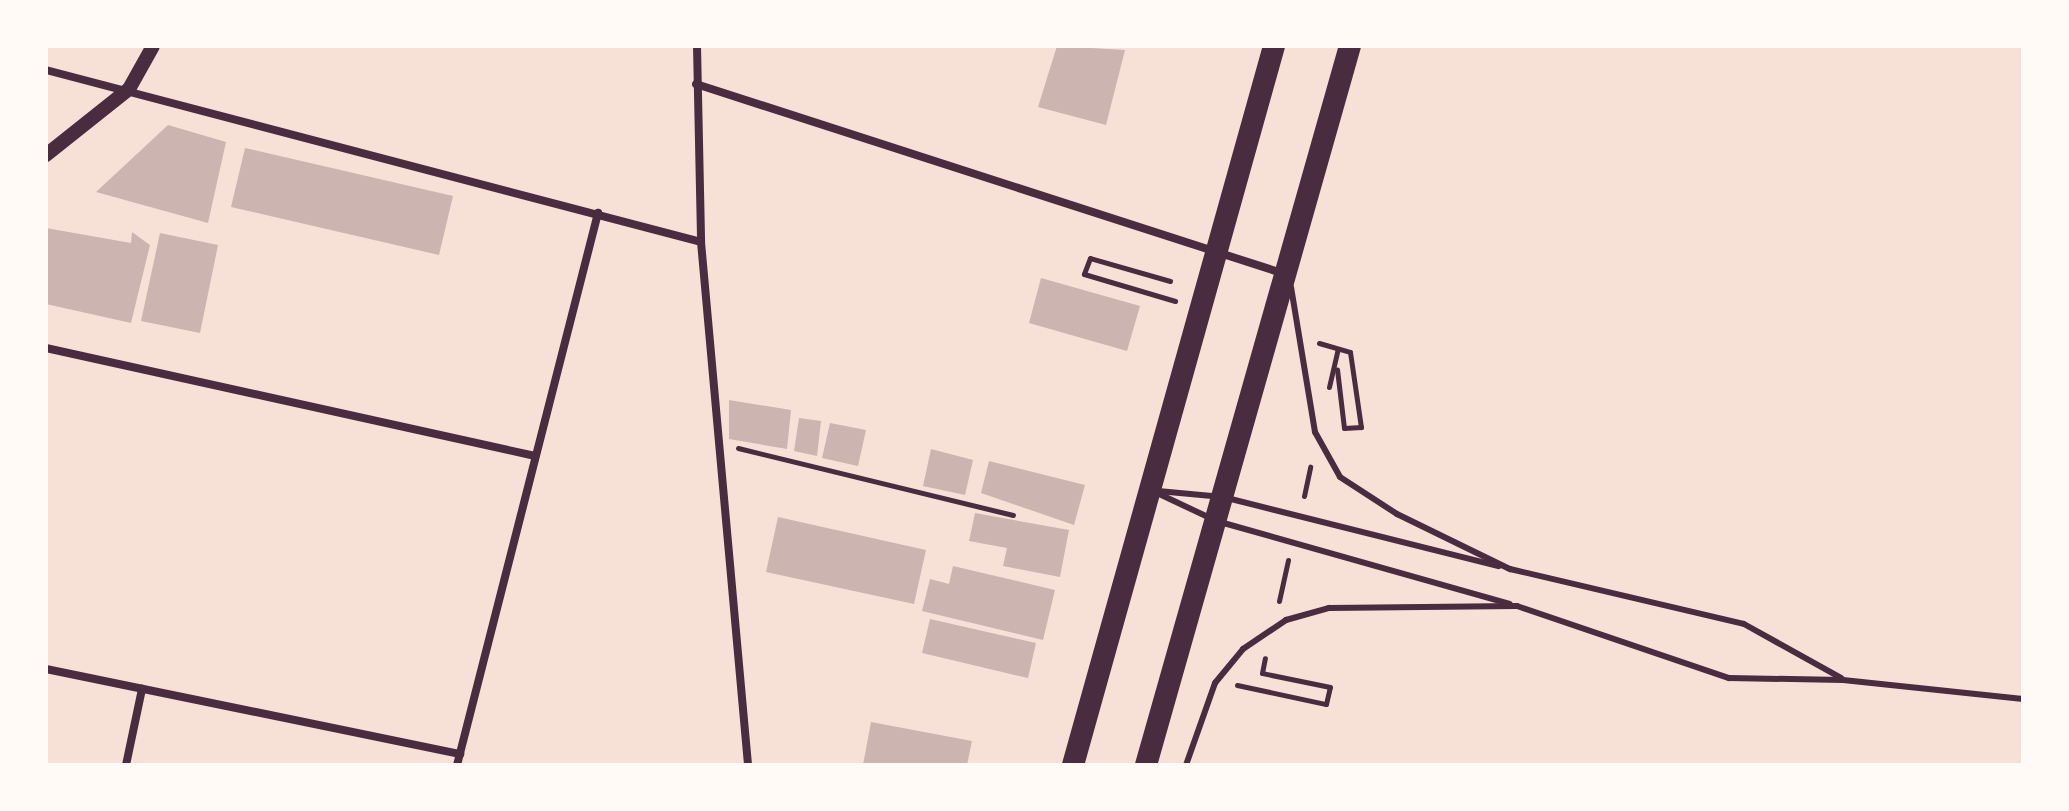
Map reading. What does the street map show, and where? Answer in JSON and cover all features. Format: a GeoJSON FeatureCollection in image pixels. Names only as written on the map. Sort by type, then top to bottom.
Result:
{"type":"FeatureCollection","features":[{"type":"Feature","properties":{"kind":"highway"},"geometry":{"type":"LineString","coordinates":[[1073,765],[1213,253],[1274,46]]}},
{"type":"Feature","properties":{"kind":"highway"},"geometry":{"type":"LineString","coordinates":[[1146,765],[1289,275],[1350,46]]}},
{"type":"Feature","properties":{"kind":"street"},"geometry":{"type":"LineString","coordinates":[[46,155],[129,89],[153,46]]}},
{"type":"Feature","properties":{"kind":"street"},"geometry":{"type":"LineString","coordinates":[[697,46],[701,242],[716,443],[748,765]]}},
{"type":"Feature","properties":{"kind":"street"},"geometry":{"type":"LineString","coordinates":[[46,70],[129,89],[701,242]]}},
{"type":"Feature","properties":{"kind":"street"},"geometry":{"type":"LineString","coordinates":[[696,84],[1289,275]]}},
{"type":"Feature","properties":{"kind":"street"},"geometry":{"type":"LineString","coordinates":[[457,765],[598,213]]}},
{"type":"Feature","properties":{"kind":"street"},"geometry":{"type":"LineString","coordinates":[[46,348],[535,456]]}},
{"type":"Feature","properties":{"kind":"street"},"geometry":{"type":"LineString","coordinates":[[46,669],[460,754]]}},
{"type":"Feature","properties":{"kind":"street"},"geometry":{"type":"LineString","coordinates":[[126,765],[142,689]]}},
{"type":"Feature","properties":{"kind":"lane"},"geometry":{"type":"LineString","coordinates":[[1289,275],[1315,432],[1340,477],[1510,569]]}},
{"type":"Feature","properties":{"kind":"lane"},"geometry":{"type":"LineString","coordinates":[[1150,490],[1223,497],[1744,624],[1843,680]]}},
{"type":"Feature","properties":{"kind":"lane"},"geometry":{"type":"LineString","coordinates":[[1150,490],[1216,521],[1517,606],[1729,678],[1843,680],[2023,699]]}},
{"type":"Feature","properties":{"kind":"lane"},"geometry":{"type":"LineString","coordinates":[[1186,765],[1215,683],[1243,649],[1286,620],[1329,608],[1517,606]]}},
{"type":"Feature","properties":{"kind":"path"},"geometry":{"type":"LineString","coordinates":[[1327,395],[1338,349]]}},
{"type":"Feature","properties":{"kind":"path"},"geometry":{"type":"LineString","coordinates":[[716,443],[1013,515]]}},
{"type":"Feature","properties":{"kind":"path"},"geometry":{"type":"LineString","coordinates":[[1302,503],[1313,457]]}},
{"type":"Feature","properties":{"kind":"path"},"geometry":{"type":"LineString","coordinates":[[1276,611],[1291,549]]}},
{"type":"Feature","properties":{"kind":"path"},"geometry":{"type":"LineString","coordinates":[[1235,685],[1326,704],[1330,687],[1262,673],[1269,642]]}},
{"type":"Feature","properties":{"kind":"building"},"geometry":{"type":"Polygon","coordinates":[[[1057,46],[1125,50],[1106,125],[1038,107],[1057,46]]]}},
{"type":"Feature","properties":{"kind":"building"},"geometry":{"type":"Polygon","coordinates":[[[168,125],[226,142],[208,223],[96,192],[168,125]]]}},
{"type":"Feature","properties":{"kind":"building"},"geometry":{"type":"Polygon","coordinates":[[[245,148],[453,196],[439,255],[231,207],[245,148]]]}},
{"type":"Feature","properties":{"kind":"building"},"geometry":{"type":"Polygon","coordinates":[[[46,228],[131,243],[132,232],[150,245],[131,323],[46,304],[46,228]]]}},
{"type":"Feature","properties":{"kind":"building"},"geometry":{"type":"Polygon","coordinates":[[[160,233],[218,245],[200,333],[141,321],[160,233]]]}},
{"type":"Feature","properties":{"kind":"building"},"geometry":{"type":"Polygon","coordinates":[[[1041,278],[1140,306],[1127,351],[1029,323],[1041,278]]]}},
{"type":"Feature","properties":{"kind":"building"},"geometry":{"type":"Polygon","coordinates":[[[729,400],[791,410],[787,449],[729,439],[729,400]]]}},
{"type":"Feature","properties":{"kind":"building"},"geometry":{"type":"Polygon","coordinates":[[[799,418],[821,421],[817,456],[794,451],[799,418]]]}},
{"type":"Feature","properties":{"kind":"building"},"geometry":{"type":"Polygon","coordinates":[[[830,423],[866,430],[858,466],[822,458],[830,423]]]}},
{"type":"Feature","properties":{"kind":"building"},"geometry":{"type":"Polygon","coordinates":[[[931,449],[973,460],[965,495],[923,486],[931,449]]]}},
{"type":"Feature","properties":{"kind":"building"},"geometry":{"type":"Polygon","coordinates":[[[989,461],[1085,485],[1074,525],[981,493],[989,461]]]}},
{"type":"Feature","properties":{"kind":"building"},"geometry":{"type":"Polygon","coordinates":[[[975,513],[1069,530],[1060,577],[1003,566],[1007,548],[969,541],[975,513]]]}},
{"type":"Feature","properties":{"kind":"building"},"geometry":{"type":"Polygon","coordinates":[[[778,517],[926,550],[914,604],[766,572],[778,517]]]}},
{"type":"Feature","properties":{"kind":"building"},"geometry":{"type":"Polygon","coordinates":[[[953,566],[1055,590],[1043,640],[922,611],[930,579],[949,584],[953,566]]]}},
{"type":"Feature","properties":{"kind":"building"},"geometry":{"type":"Polygon","coordinates":[[[930,619],[1036,643],[1028,678],[922,653],[930,619]]]}},
{"type":"Feature","properties":{"kind":"building"},"geometry":{"type":"Polygon","coordinates":[[[871,722],[972,741],[967,765],[863,765],[871,722]]]}}]}
